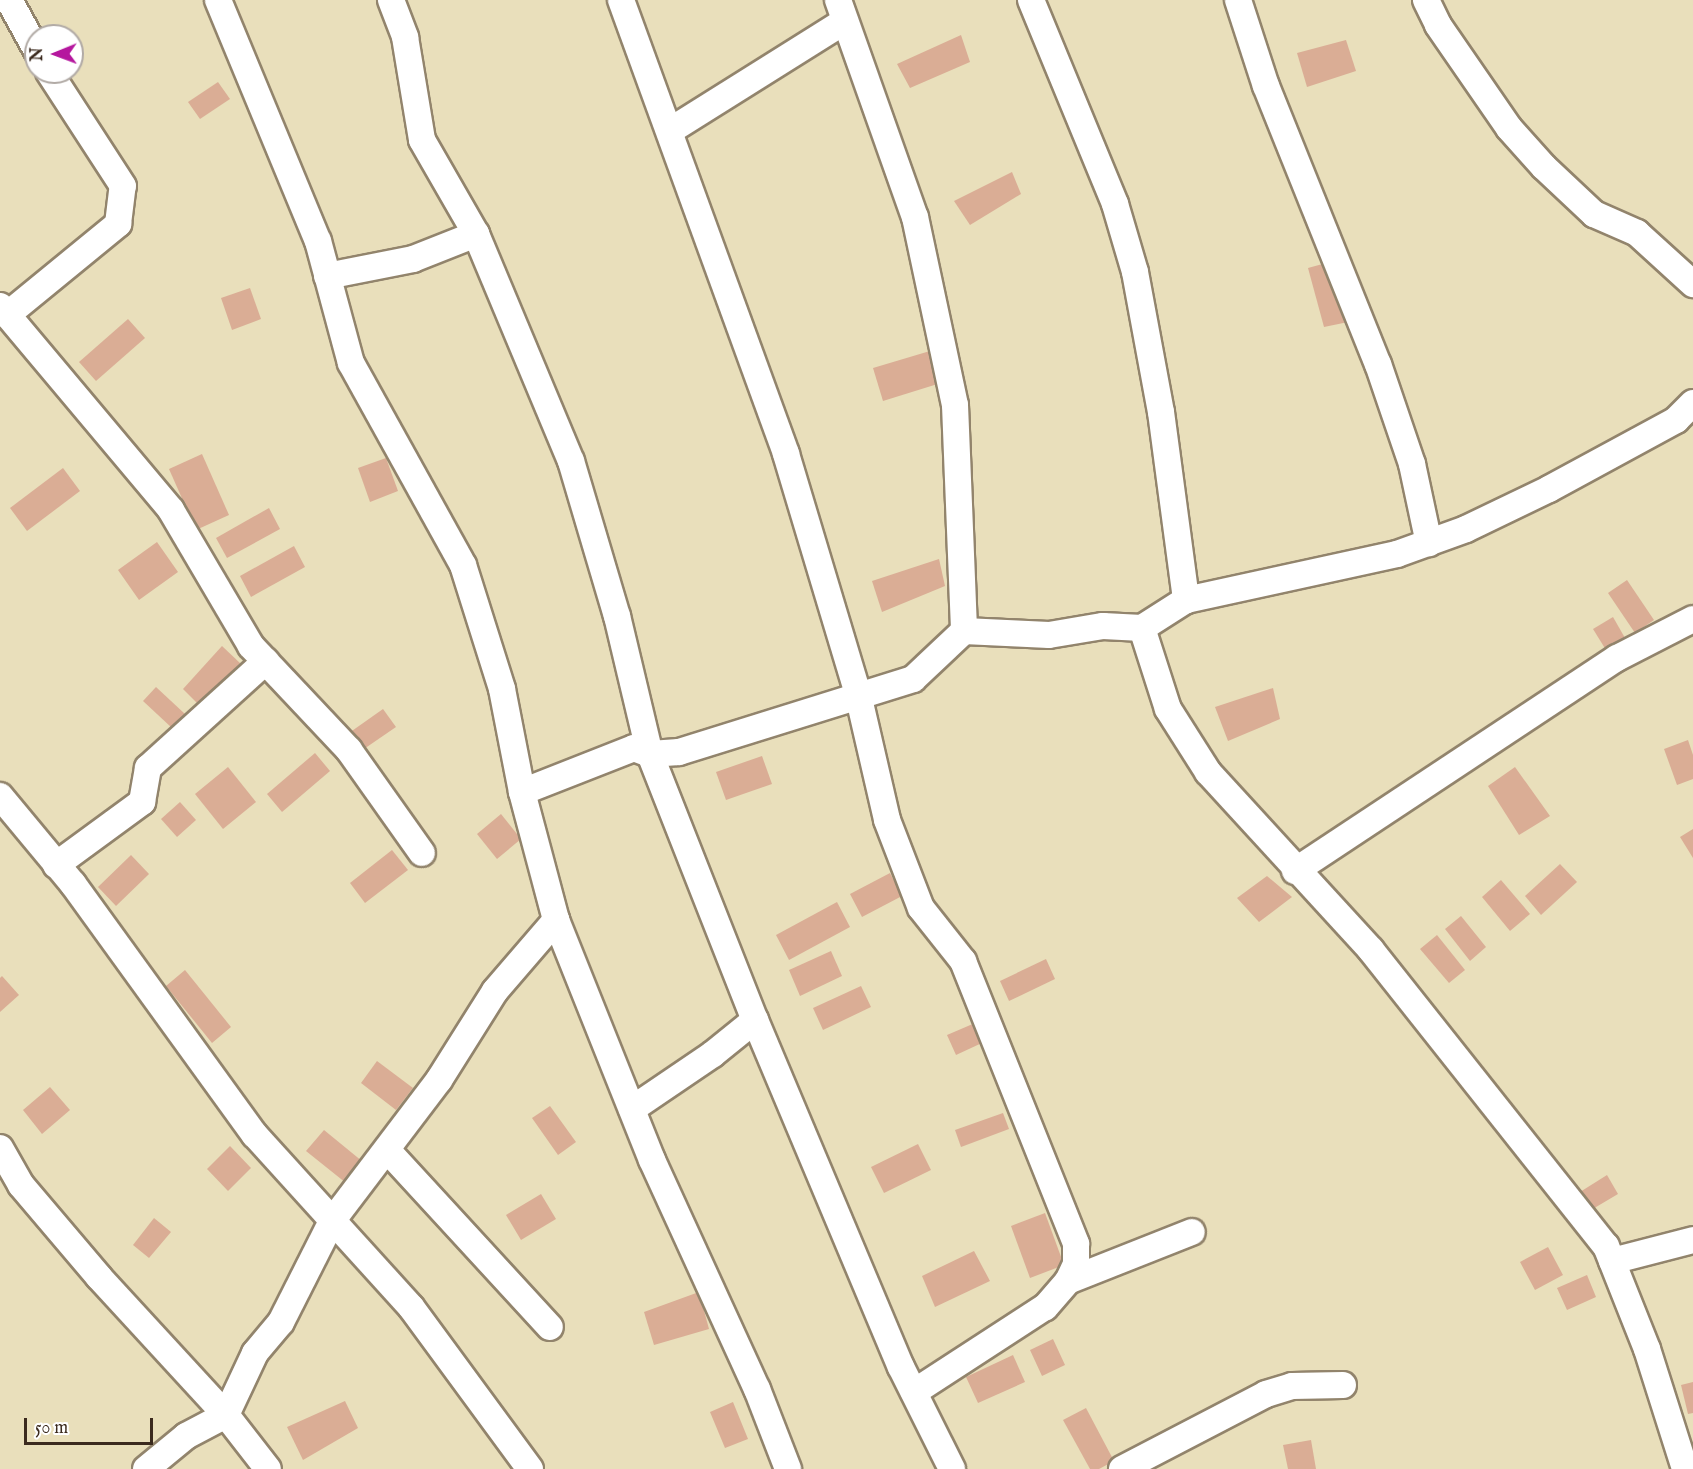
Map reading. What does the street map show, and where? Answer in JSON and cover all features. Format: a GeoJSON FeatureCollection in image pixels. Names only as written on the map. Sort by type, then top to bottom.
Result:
{"type":"FeatureCollection","features":[{"type":"Feature","properties":{"kind":"street"},"geometry":{"type":"LineString","coordinates":[[9,0],[24,27]]}},
{"type":"Feature","properties":{"kind":"street"},"geometry":{"type":"LineString","coordinates":[[218,0],[318,241],[351,363],[463,565],[502,689],[522,792],[556,920],[632,1109],[757,1389],[788,1469]]}},
{"type":"Feature","properties":{"kind":"street"},"geometry":{"type":"LineString","coordinates":[[391,0],[405,37],[422,140],[476,234],[571,461],[617,616],[650,754],[755,1020],[914,1392],[952,1469]]}},
{"type":"Feature","properties":{"kind":"street"},"geometry":{"type":"LineString","coordinates":[[621,0],[671,130],[786,454],[858,694],[887,820],[921,908],[963,961],[991,1037],[1070,1221],[1076,1254],[1068,1281],[1045,1307],[914,1392]]}},
{"type":"Feature","properties":{"kind":"street"},"geometry":{"type":"LineString","coordinates":[[1031,0],[1115,204],[1135,272],[1161,412],[1186,600]]}},
{"type":"Feature","properties":{"kind":"street"},"geometry":{"type":"LineString","coordinates":[[1238,0],[1266,86],[1378,364],[1412,464],[1429,543]]}},
{"type":"Feature","properties":{"kind":"street"},"geometry":{"type":"LineString","coordinates":[[1426,0],[1438,25],[1509,128],[1544,167],[1594,214],[1637,233],[1693,284]]}},
{"type":"Feature","properties":{"kind":"street"},"geometry":{"type":"LineString","coordinates":[[671,130],[842,10],[915,217],[955,405],[964,632]]}},
{"type":"Feature","properties":{"kind":"street"},"geometry":{"type":"LineString","coordinates":[[57,84],[123,186],[118,224],[3,310],[171,510],[252,646],[349,750],[422,853]]}},
{"type":"Feature","properties":{"kind":"street"},"geometry":{"type":"LineString","coordinates":[[327,276],[413,259],[476,234]]}},
{"type":"Feature","properties":{"kind":"street"},"geometry":{"type":"LineString","coordinates":[[522,792],[634,748],[650,754],[680,752],[787,721],[858,694],[913,679],[964,632],[1049,635],[1103,626],[1143,628],[1186,600],[1397,554],[1466,529],[1588,469],[1676,420],[1693,403]]}},
{"type":"Feature","properties":{"kind":"street"},"geometry":{"type":"LineString","coordinates":[[1295,871],[1617,658],[1693,619]]}},
{"type":"Feature","properties":{"kind":"street"},"geometry":{"type":"LineString","coordinates":[[1143,628],[1168,709],[1208,772],[1295,871],[1371,950],[1451,1047],[1606,1246],[1647,1349],[1683,1428],[1685,1469]]}},
{"type":"Feature","properties":{"kind":"street"},"geometry":{"type":"LineString","coordinates":[[56,865],[142,802],[148,768],[266,661]]}},
{"type":"Feature","properties":{"kind":"street"},"geometry":{"type":"LineString","coordinates":[[0,796],[56,865],[255,1135],[411,1307],[522,1466]]}},
{"type":"Feature","properties":{"kind":"street"},"geometry":{"type":"LineString","coordinates":[[146,1469],[186,1436],[226,1415],[255,1353],[281,1322],[332,1221],[388,1151],[495,990],[556,920]]}},
{"type":"Feature","properties":{"kind":"street"},"geometry":{"type":"LineString","coordinates":[[632,1109],[713,1054],[755,1020]]}},
{"type":"Feature","properties":{"kind":"street"},"geometry":{"type":"LineString","coordinates":[[0,1148],[21,1185],[99,1277],[226,1415],[268,1469]]}},
{"type":"Feature","properties":{"kind":"street"},"geometry":{"type":"LineString","coordinates":[[388,1151],[550,1327]]}},
{"type":"Feature","properties":{"kind":"street"},"geometry":{"type":"LineString","coordinates":[[1068,1281],[1192,1232]]}},
{"type":"Feature","properties":{"kind":"street"},"geometry":{"type":"LineString","coordinates":[[1612,1261],[1693,1240]]}},
{"type":"Feature","properties":{"kind":"street"},"geometry":{"type":"LineString","coordinates":[[1122,1469],[1266,1394],[1292,1386],[1343,1385]]}},
{"type":"Feature","properties":{"kind":"building"},"geometry":{"type":"Polygon","coordinates":[[[961,35],[970,62],[910,88],[897,64],[961,35]]]}},
{"type":"Feature","properties":{"kind":"building"},"geometry":{"type":"Polygon","coordinates":[[[1346,40],[1356,71],[1307,87],[1297,53],[1346,40]]]}},
{"type":"Feature","properties":{"kind":"building"},"geometry":{"type":"Polygon","coordinates":[[[218,82],[230,99],[200,119],[188,102],[218,82]]]}},
{"type":"Feature","properties":{"kind":"building"},"geometry":{"type":"Polygon","coordinates":[[[1012,172],[1021,194],[970,225],[954,201],[1012,172]]]}},
{"type":"Feature","properties":{"kind":"building"},"geometry":{"type":"Polygon","coordinates":[[[1337,260],[1353,321],[1324,327],[1308,268],[1337,260]]]}},
{"type":"Feature","properties":{"kind":"building"},"geometry":{"type":"Polygon","coordinates":[[[250,288],[261,319],[232,330],[221,298],[250,288]]]}},
{"type":"Feature","properties":{"kind":"building"},"geometry":{"type":"Polygon","coordinates":[[[128,319],[145,338],[96,381],[79,362],[128,319]]]}},
{"type":"Feature","properties":{"kind":"building"},"geometry":{"type":"Polygon","coordinates":[[[940,348],[944,382],[883,401],[873,368],[940,348]]]}},
{"type":"Feature","properties":{"kind":"building"},"geometry":{"type":"Polygon","coordinates":[[[202,454],[229,515],[196,530],[169,469],[202,454]]]}},
{"type":"Feature","properties":{"kind":"building"},"geometry":{"type":"Polygon","coordinates":[[[386,458],[398,491],[370,502],[358,468],[386,458]]]}},
{"type":"Feature","properties":{"kind":"building"},"geometry":{"type":"Polygon","coordinates":[[[63,468],[80,491],[27,531],[10,508],[63,468]]]}},
{"type":"Feature","properties":{"kind":"building"},"geometry":{"type":"Polygon","coordinates":[[[269,508],[280,529],[227,558],[216,538],[269,508]]]}},
{"type":"Feature","properties":{"kind":"building"},"geometry":{"type":"Polygon","coordinates":[[[157,542],[178,572],[139,600],[118,570],[157,542]]]}},
{"type":"Feature","properties":{"kind":"building"},"geometry":{"type":"Polygon","coordinates":[[[294,546],[305,567],[251,597],[240,576],[294,546]]]}},
{"type":"Feature","properties":{"kind":"building"},"geometry":{"type":"Polygon","coordinates":[[[939,559],[945,586],[882,612],[872,581],[939,559]]]}},
{"type":"Feature","properties":{"kind":"building"},"geometry":{"type":"Polygon","coordinates":[[[1627,580],[1654,620],[1635,633],[1608,593],[1627,580]]]}},
{"type":"Feature","properties":{"kind":"building"},"geometry":{"type":"Polygon","coordinates":[[[1613,617],[1625,638],[1606,650],[1593,629],[1613,617]]]}},
{"type":"Feature","properties":{"kind":"building"},"geometry":{"type":"Polygon","coordinates":[[[222,646],[241,664],[201,707],[183,689],[222,646]]]}},
{"type":"Feature","properties":{"kind":"building"},"geometry":{"type":"Polygon","coordinates":[[[156,687],[185,714],[172,728],[143,701],[156,687]]]}},
{"type":"Feature","properties":{"kind":"building"},"geometry":{"type":"Polygon","coordinates":[[[1273,688],[1280,719],[1228,741],[1215,707],[1273,688]]]}},
{"type":"Feature","properties":{"kind":"building"},"geometry":{"type":"Polygon","coordinates":[[[383,709],[396,727],[361,751],[349,733],[383,709]]]}},
{"type":"Feature","properties":{"kind":"building"},"geometry":{"type":"Polygon","coordinates":[[[1688,740],[1693,755],[1693,779],[1677,785],[1664,749],[1688,740]]]}},
{"type":"Feature","properties":{"kind":"building"},"geometry":{"type":"Polygon","coordinates":[[[315,753],[330,771],[282,812],[267,794],[315,753]]]}},
{"type":"Feature","properties":{"kind":"building"},"geometry":{"type":"Polygon","coordinates":[[[762,756],[772,784],[726,800],[716,772],[762,756]]]}},
{"type":"Feature","properties":{"kind":"building"},"geometry":{"type":"Polygon","coordinates":[[[228,767],[256,802],[223,829],[195,794],[228,767]]]}},
{"type":"Feature","properties":{"kind":"building"},"geometry":{"type":"Polygon","coordinates":[[[1515,767],[1550,816],[1519,835],[1488,786],[1515,767]]]}},
{"type":"Feature","properties":{"kind":"building"},"geometry":{"type":"Polygon","coordinates":[[[180,802],[196,820],[177,837],[161,819],[180,802]]]}},
{"type":"Feature","properties":{"kind":"building"},"geometry":{"type":"Polygon","coordinates":[[[501,814],[521,839],[497,859],[477,834],[501,814]]]}},
{"type":"Feature","properties":{"kind":"building"},"geometry":{"type":"Polygon","coordinates":[[[1693,829],[1693,858],[1680,837],[1693,829]]]}},
{"type":"Feature","properties":{"kind":"building"},"geometry":{"type":"Polygon","coordinates":[[[392,850],[408,870],[365,903],[350,883],[392,850]]]}},
{"type":"Feature","properties":{"kind":"building"},"geometry":{"type":"Polygon","coordinates":[[[131,855],[149,874],[116,906],[98,887],[131,855]]]}},
{"type":"Feature","properties":{"kind":"building"},"geometry":{"type":"Polygon","coordinates":[[[1560,864],[1577,882],[1541,915],[1525,896],[1560,864]]]}},
{"type":"Feature","properties":{"kind":"building"},"geometry":{"type":"Polygon","coordinates":[[[890,873],[902,896],[862,917],[850,894],[890,873]]]}},
{"type":"Feature","properties":{"kind":"building"},"geometry":{"type":"Polygon","coordinates":[[[1267,876],[1292,897],[1259,922],[1237,898],[1267,876]]]}},
{"type":"Feature","properties":{"kind":"building"},"geometry":{"type":"Polygon","coordinates":[[[1501,880],[1530,914],[1510,931],[1482,897],[1501,880]]]}},
{"type":"Feature","properties":{"kind":"building"},"geometry":{"type":"Polygon","coordinates":[[[837,902],[850,927],[789,960],[776,935],[837,902]]]}},
{"type":"Feature","properties":{"kind":"building"},"geometry":{"type":"Polygon","coordinates":[[[1461,916],[1486,947],[1470,961],[1445,929],[1461,916]]]}},
{"type":"Feature","properties":{"kind":"building"},"geometry":{"type":"Polygon","coordinates":[[[1437,935],[1465,970],[1449,983],[1420,949],[1437,935]]]}},
{"type":"Feature","properties":{"kind":"building"},"geometry":{"type":"Polygon","coordinates":[[[831,951],[842,976],[800,996],[789,970],[831,951]]]}},
{"type":"Feature","properties":{"kind":"building"},"geometry":{"type":"Polygon","coordinates":[[[1046,959],[1055,979],[1009,1001],[1000,981],[1046,959]]]}},
{"type":"Feature","properties":{"kind":"building"},"geometry":{"type":"Polygon","coordinates":[[[185,970],[231,1027],[212,1043],[166,986],[185,970]]]}},
{"type":"Feature","properties":{"kind":"building"},"geometry":{"type":"Polygon","coordinates":[[[2,976],[19,995],[0,1012],[0,978],[2,976]]]}},
{"type":"Feature","properties":{"kind":"building"},"geometry":{"type":"Polygon","coordinates":[[[861,986],[871,1007],[823,1030],[813,1008],[861,986]]]}},
{"type":"Feature","properties":{"kind":"building"},"geometry":{"type":"Polygon","coordinates":[[[975,1023],[984,1042],[956,1055],[947,1035],[975,1023]]]}},
{"type":"Feature","properties":{"kind":"building"},"geometry":{"type":"Polygon","coordinates":[[[377,1061],[413,1088],[396,1110],[361,1083],[377,1061]]]}},
{"type":"Feature","properties":{"kind":"building"},"geometry":{"type":"Polygon","coordinates":[[[50,1087],[70,1110],[42,1134],[23,1110],[50,1087]]]}},
{"type":"Feature","properties":{"kind":"building"},"geometry":{"type":"Polygon","coordinates":[[[550,1106],[576,1142],[558,1155],[532,1118],[550,1106]]]}},
{"type":"Feature","properties":{"kind":"building"},"geometry":{"type":"Polygon","coordinates":[[[1003,1113],[1009,1129],[961,1147],[955,1130],[1003,1113]]]}},
{"type":"Feature","properties":{"kind":"building"},"geometry":{"type":"Polygon","coordinates":[[[324,1130],[368,1166],[351,1187],[306,1151],[324,1130]]]}},
{"type":"Feature","properties":{"kind":"building"},"geometry":{"type":"Polygon","coordinates":[[[918,1144],[931,1170],[884,1193],[871,1167],[918,1144]]]}},
{"type":"Feature","properties":{"kind":"building"},"geometry":{"type":"Polygon","coordinates":[[[230,1146],[251,1168],[228,1191],[207,1169],[230,1146]]]}},
{"type":"Feature","properties":{"kind":"building"},"geometry":{"type":"Polygon","coordinates":[[[1607,1175],[1618,1194],[1591,1210],[1580,1192],[1607,1175]]]}},
{"type":"Feature","properties":{"kind":"building"},"geometry":{"type":"Polygon","coordinates":[[[541,1194],[556,1219],[521,1240],[506,1215],[541,1194]]]}},
{"type":"Feature","properties":{"kind":"building"},"geometry":{"type":"Polygon","coordinates":[[[1045,1213],[1064,1265],[1030,1278],[1011,1226],[1045,1213]]]}},
{"type":"Feature","properties":{"kind":"building"},"geometry":{"type":"Polygon","coordinates":[[[154,1218],[171,1232],[149,1258],[133,1245],[154,1218]]]}},
{"type":"Feature","properties":{"kind":"building"},"geometry":{"type":"Polygon","coordinates":[[[1548,1247],[1563,1275],[1535,1290],[1520,1262],[1548,1247]]]}},
{"type":"Feature","properties":{"kind":"building"},"geometry":{"type":"Polygon","coordinates":[[[974,1251],[990,1281],[935,1307],[922,1276],[974,1251]]]}},
{"type":"Feature","properties":{"kind":"building"},"geometry":{"type":"Polygon","coordinates":[[[1587,1275],[1596,1297],[1567,1310],[1557,1288],[1587,1275]]]}},
{"type":"Feature","properties":{"kind":"building"},"geometry":{"type":"Polygon","coordinates":[[[699,1292],[709,1329],[654,1345],[644,1312],[699,1292]]]}},
{"type":"Feature","properties":{"kind":"building"},"geometry":{"type":"Polygon","coordinates":[[[1053,1339],[1065,1365],[1042,1376],[1030,1350],[1053,1339]]]}},
{"type":"Feature","properties":{"kind":"building"},"geometry":{"type":"Polygon","coordinates":[[[1013,1355],[1025,1382],[978,1403],[966,1377],[1013,1355]]]}},
{"type":"Feature","properties":{"kind":"building"},"geometry":{"type":"Polygon","coordinates":[[[1693,1382],[1693,1413],[1688,1414],[1681,1385],[1693,1382]]]}},
{"type":"Feature","properties":{"kind":"building"},"geometry":{"type":"Polygon","coordinates":[[[345,1401],[358,1428],[303,1460],[287,1427],[345,1401]]]}},
{"type":"Feature","properties":{"kind":"building"},"geometry":{"type":"Polygon","coordinates":[[[733,1402],[748,1439],[725,1448],[710,1412],[733,1402]]]}},
{"type":"Feature","properties":{"kind":"building"},"geometry":{"type":"Polygon","coordinates":[[[1086,1408],[1114,1461],[1099,1469],[1090,1469],[1063,1420],[1086,1408]]]}},
{"type":"Feature","properties":{"kind":"building"},"geometry":{"type":"Polygon","coordinates":[[[1311,1440],[1316,1469],[1288,1469],[1283,1445],[1311,1440]]]}}]}
